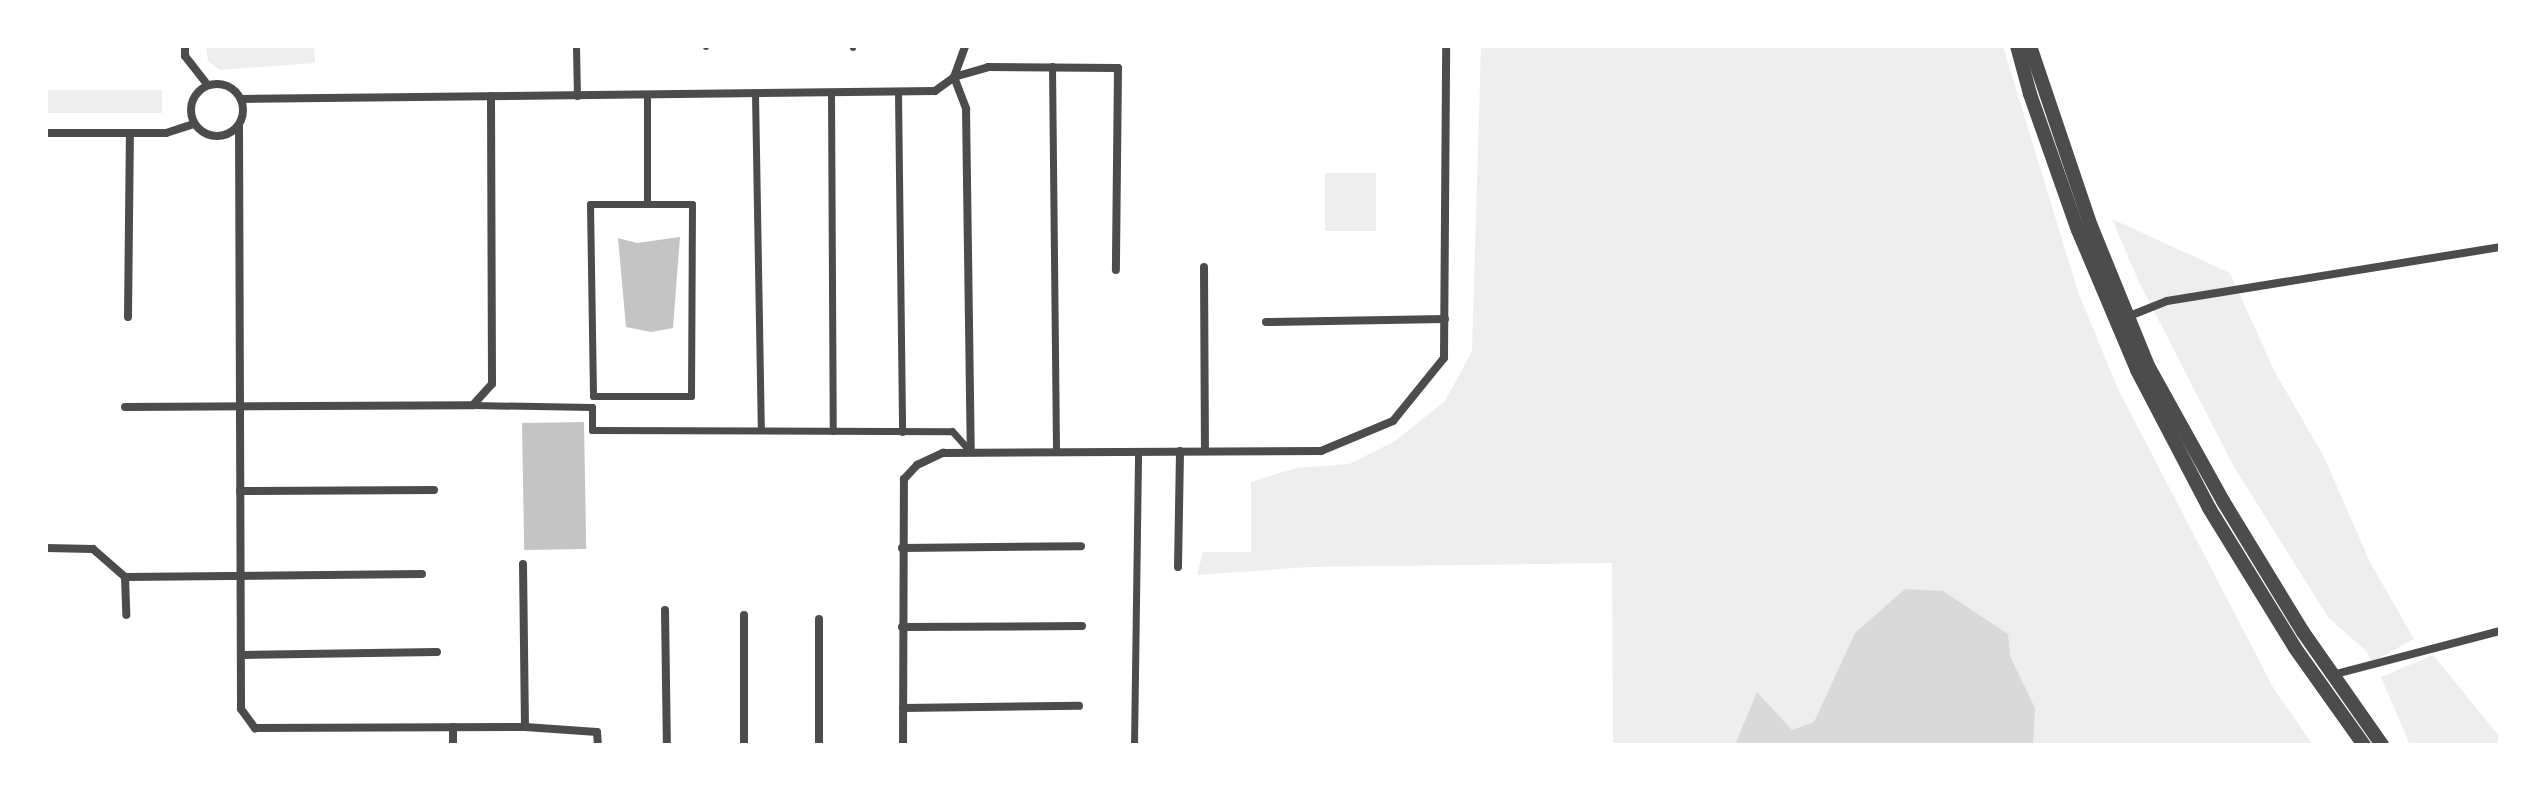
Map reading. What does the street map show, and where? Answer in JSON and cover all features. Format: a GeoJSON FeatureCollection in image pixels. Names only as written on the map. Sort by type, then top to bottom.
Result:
{"type":"FeatureCollection","features":[{"type":"Feature","properties":{"kind":"street"},"geometry":{"type":"LineString","coordinates":[[185,46],[185,56],[207,84]]}},
{"type":"Feature","properties":{"kind":"street"},"geometry":{"type":"LineString","coordinates":[[576,46],[577,96]]}},
{"type":"Feature","properties":{"kind":"street"},"geometry":{"type":"LineString","coordinates":[[965,46],[954,77],[966,109],[971,452]]}},
{"type":"Feature","properties":{"kind":"street"},"geometry":{"type":"LineString","coordinates":[[903,745],[904,479],[917,465],[933,456],[971,452],[1321,451],[1393,421],[1444,358],[1446,46]]}},
{"type":"Feature","properties":{"kind":"street"},"geometry":{"type":"LineString","coordinates":[[2017,46],[2030,94],[2085,228],[2137,370],[2209,508],[2295,648],[2364,745]]}},
{"type":"Feature","properties":{"kind":"street"},"geometry":{"type":"LineString","coordinates":[[2030,46],[2085,228],[2148,366],[2223,501],[2332,675],[2382,745]]}},
{"type":"Feature","properties":{"kind":"street"},"geometry":{"type":"LineString","coordinates":[[1052,66],[1056,452]]}},
{"type":"Feature","properties":{"kind":"street"},"geometry":{"type":"LineString","coordinates":[[241,99],[898,93],[935,91],[954,77],[988,67],[1118,68],[1116,270]]}},
{"type":"Feature","properties":{"kind":"street"},"geometry":{"type":"LineString","coordinates":[[239,126],[217,136],[199,130],[193,124],[194,95],[207,84],[221,84],[233,89],[241,99],[243,112],[239,126],[241,709],[255,728],[525,727],[597,732],[598,745]]}},
{"type":"Feature","properties":{"kind":"street"},"geometry":{"type":"LineString","coordinates":[[831,93],[833,431]]}},
{"type":"Feature","properties":{"kind":"street"},"geometry":{"type":"LineString","coordinates":[[898,93],[902,432]]}},
{"type":"Feature","properties":{"kind":"street"},"geometry":{"type":"LineString","coordinates":[[755,94],[761,430]]}},
{"type":"Feature","properties":{"kind":"street"},"geometry":{"type":"LineString","coordinates":[[473,405],[492,384],[491,96]]}},
{"type":"Feature","properties":{"kind":"street"},"geometry":{"type":"LineString","coordinates":[[647,96],[647,204]]}},
{"type":"Feature","properties":{"kind":"street"},"geometry":{"type":"LineString","coordinates":[[46,133],[166,133],[193,124]]}},
{"type":"Feature","properties":{"kind":"street"},"geometry":{"type":"LineString","coordinates":[[128,317],[130,133]]}},
{"type":"Feature","properties":{"kind":"street"},"geometry":{"type":"LineString","coordinates":[[593,396],[691,396],[692,204],[590,204],[592,430],[952,431],[971,452]]}},
{"type":"Feature","properties":{"kind":"street"},"geometry":{"type":"LineString","coordinates":[[2127,317],[2167,301],[2500,247]]}},
{"type":"Feature","properties":{"kind":"street"},"geometry":{"type":"LineString","coordinates":[[1204,267],[1205,451]]}},
{"type":"Feature","properties":{"kind":"street"},"geometry":{"type":"LineString","coordinates":[[1266,322],[1445,319]]}},
{"type":"Feature","properties":{"kind":"street"},"geometry":{"type":"LineString","coordinates":[[125,407],[592,407]]}},
{"type":"Feature","properties":{"kind":"street"},"geometry":{"type":"LineString","coordinates":[[1178,567],[1180,451]]}},
{"type":"Feature","properties":{"kind":"street"},"geometry":{"type":"LineString","coordinates":[[1134,745],[1138,452]]}},
{"type":"Feature","properties":{"kind":"street"},"geometry":{"type":"LineString","coordinates":[[240,491],[434,490]]}},
{"type":"Feature","properties":{"kind":"street"},"geometry":{"type":"LineString","coordinates":[[902,548],[1081,546]]}},
{"type":"Feature","properties":{"kind":"street"},"geometry":{"type":"LineString","coordinates":[[46,548],[93,549],[125,577],[422,574]]}},
{"type":"Feature","properties":{"kind":"street"},"geometry":{"type":"LineString","coordinates":[[523,564],[525,727]]}},
{"type":"Feature","properties":{"kind":"street"},"geometry":{"type":"LineString","coordinates":[[125,577],[126,615]]}},
{"type":"Feature","properties":{"kind":"street"},"geometry":{"type":"LineString","coordinates":[[665,610],[667,745]]}},
{"type":"Feature","properties":{"kind":"street"},"geometry":{"type":"LineString","coordinates":[[744,615],[744,745]]}},
{"type":"Feature","properties":{"kind":"street"},"geometry":{"type":"LineString","coordinates":[[819,619],[819,745]]}},
{"type":"Feature","properties":{"kind":"street"},"geometry":{"type":"LineString","coordinates":[[902,627],[1082,626]]}},
{"type":"Feature","properties":{"kind":"street"},"geometry":{"type":"LineString","coordinates":[[2332,675],[2500,631]]}},
{"type":"Feature","properties":{"kind":"street"},"geometry":{"type":"LineString","coordinates":[[241,655],[437,652]]}},
{"type":"Feature","properties":{"kind":"street"},"geometry":{"type":"LineString","coordinates":[[903,708],[1079,706]]}},
{"type":"Feature","properties":{"kind":"street"},"geometry":{"type":"LineString","coordinates":[[453,727],[453,745]]}},
{"type":"Feature","properties":{"kind":"shaded area"},"geometry":{"type":"Polygon","coordinates":[[[206,46],[314,46],[315,63],[220,70],[208,61],[206,46]]]}},
{"type":"Feature","properties":{"kind":"shaded area"},"geometry":{"type":"Polygon","coordinates":[[[1481,46],[2003,46],[2078,292],[2118,389],[2274,689],[2313,745],[1613,745],[1612,563],[1310,567],[1197,575],[1203,552],[1251,552],[1251,482],[1296,468],[1349,464],[1395,441],[1445,401],[1472,351],[1481,46]]]}},
{"type":"Feature","properties":{"kind":"shaded area"},"geometry":{"type":"Polygon","coordinates":[[[46,90],[162,90],[162,113],[46,113],[46,90]]]}},
{"type":"Feature","properties":{"kind":"shaded area"},"geometry":{"type":"Polygon","coordinates":[[[1325,173],[1376,173],[1376,231],[1325,231],[1325,173]]]}},
{"type":"Feature","properties":{"kind":"shaded area"},"geometry":{"type":"Polygon","coordinates":[[[2112,219],[2230,273],[2275,372],[2324,457],[2370,562],[2414,639],[2372,662],[2366,651],[2328,617],[2234,467],[2139,282],[2112,219]]]}},
{"type":"Feature","properties":{"kind":"shaded area"},"geometry":{"type":"Polygon","coordinates":[[[1905,589],[1943,591],[2008,634],[2010,656],[2035,708],[2033,745],[1735,745],[1757,692],[1792,730],[1814,722],[1855,633],[1905,589]]]}},
{"type":"Feature","properties":{"kind":"shaded area"},"geometry":{"type":"Polygon","coordinates":[[[2433,655],[2500,737],[2500,745],[2410,745],[2381,677],[2433,655]]]}},
{"type":"Feature","properties":{"kind":"building"},"geometry":{"type":"Polygon","coordinates":[[[680,237],[673,328],[651,332],[626,327],[618,238],[637,243],[680,237]]]}},
{"type":"Feature","properties":{"kind":"building"},"geometry":{"type":"Polygon","coordinates":[[[584,422],[586,549],[524,550],[522,423],[584,422]]]}}]}
